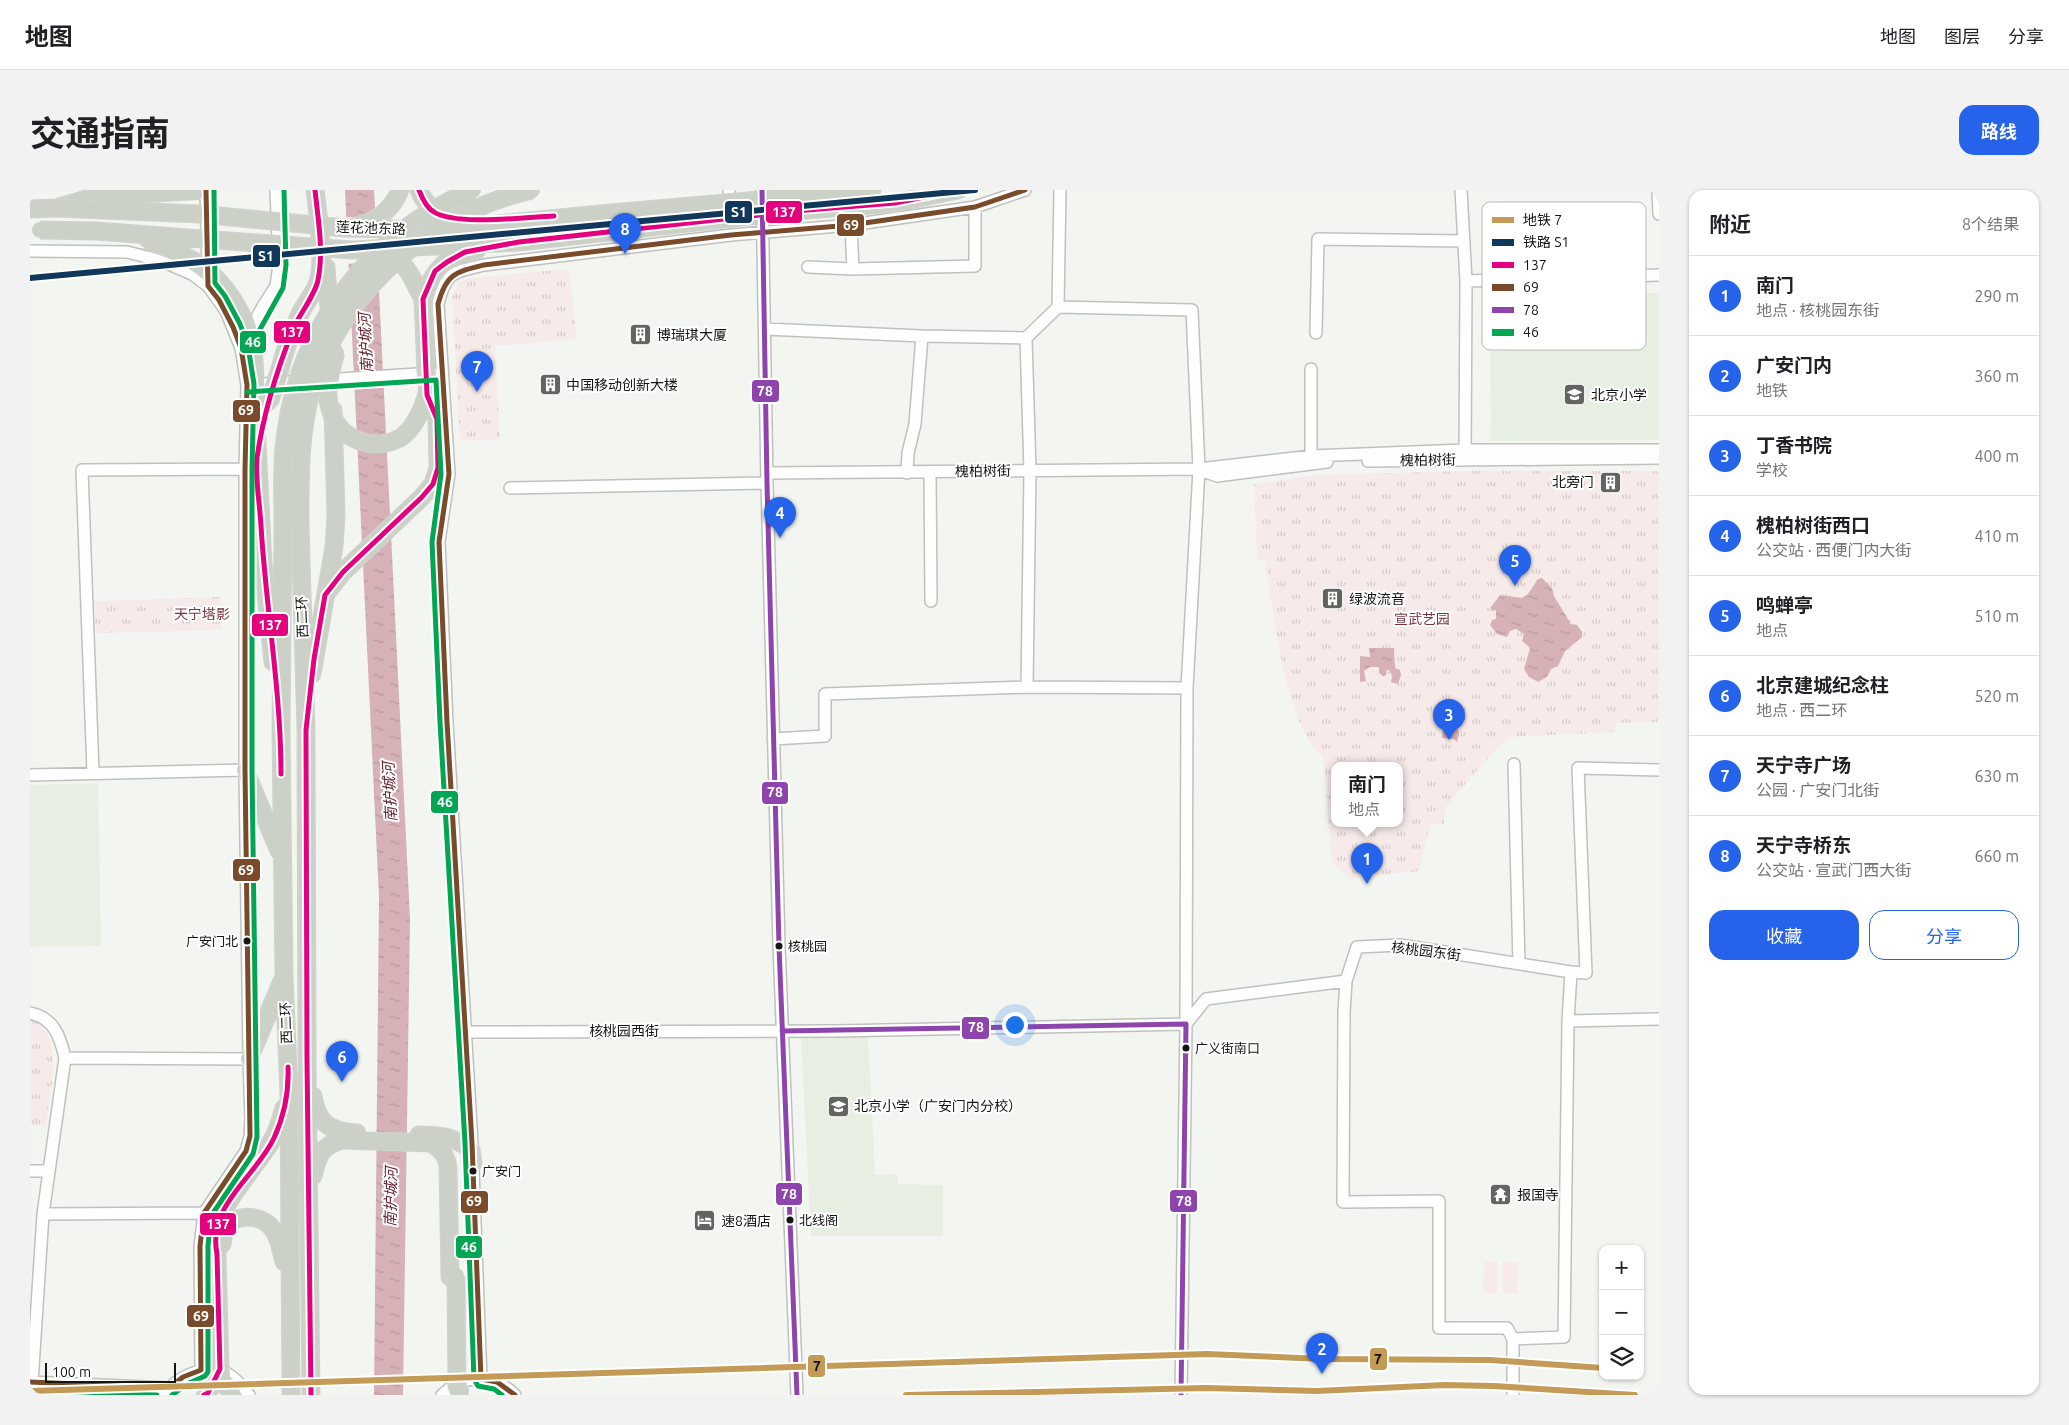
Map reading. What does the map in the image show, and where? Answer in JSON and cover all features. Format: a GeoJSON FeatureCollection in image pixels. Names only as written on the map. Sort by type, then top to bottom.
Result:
{"type":"FeatureCollection","features":[{"type":"Feature","properties":{"kind":"highway"},"geometry":{"type":"LineString","coordinates":[[56,208],[86,199],[109,196],[206,190]]}},
{"type":"Feature","properties":{"kind":"highway"},"geometry":{"type":"LineString","coordinates":[[306,730],[314,659],[334,547],[336,516],[333,396],[336,376],[328,272],[320,235],[315,190]]}},
{"type":"Feature","properties":{"kind":"highway"},"geometry":{"type":"LineString","coordinates":[[345,228],[364,224],[382,215],[390,208],[400,190]]}},
{"type":"Feature","properties":{"kind":"highway"},"geometry":{"type":"LineString","coordinates":[[419,190],[422,198],[435,212],[465,218],[600,214]]}},
{"type":"Feature","properties":{"kind":"highway","name":"西二环"},"geometry":{"type":"LineString","coordinates":[[291,1395],[288,1094],[284,976],[281,731],[283,460],[286,432],[298,378],[317,332],[344,288],[377,252],[412,224],[438,207],[473,190]]}},
{"type":"Feature","properties":{"kind":"highway","name":"西二环"},"geometry":{"type":"LineString","coordinates":[[311,1395],[306,730],[300,525],[300,459],[304,424],[313,387],[323,360],[351,311],[383,272],[440,226],[517,193],[532,190]]}},
{"type":"Feature","properties":{"kind":"highway"},"geometry":{"type":"LineString","coordinates":[[793,198],[814,190]]}},
{"type":"Feature","properties":{"kind":"highway","name":"莲花池东路"},"geometry":{"type":"LineString","coordinates":[[35,209],[56,208],[199,214],[345,228],[438,230],[872,190]]}},
{"type":"Feature","properties":{"kind":"highway"},"geometry":{"type":"LineString","coordinates":[[351,250],[519,242],[794,211],[894,203],[958,190]]}},
{"type":"Feature","properties":{"kind":"highway","name":"莲花池东路"},"geometry":{"type":"LineString","coordinates":[[35,230],[96,231],[351,250]]}},
{"type":"Feature","properties":{"kind":"highway"},"geometry":{"type":"LineString","coordinates":[[133,234],[190,258],[215,276],[231,296],[246,324],[254,354],[262,403]]}},
{"type":"Feature","properties":{"kind":"highway"},"geometry":{"type":"LineString","coordinates":[[281,731],[251,464],[262,403],[280,369],[286,347],[301,312],[318,283],[320,235]]}},
{"type":"Feature","properties":{"kind":"highway"},"geometry":{"type":"LineString","coordinates":[[423,298],[435,271],[447,262],[465,252],[519,242]]}},
{"type":"Feature","properties":{"kind":"highway"},"geometry":{"type":"LineString","coordinates":[[344,324],[328,379],[330,412],[342,432],[353,439],[364,442],[389,442],[409,430],[422,411],[427,395],[423,298],[400,260],[351,250]]}},
{"type":"Feature","properties":{"kind":"highway"},"geometry":{"type":"LineString","coordinates":[[325,595],[342,572],[422,497],[433,484],[438,468],[437,418],[427,395]]}},
{"type":"Feature","properties":{"kind":"highway"},"geometry":{"type":"LineString","coordinates":[[245,770],[282,860]]}},
{"type":"Feature","properties":{"kind":"highway"},"geometry":{"type":"LineString","coordinates":[[249,1059],[284,976]]}},
{"type":"Feature","properties":{"kind":"highway"},"geometry":{"type":"LineString","coordinates":[[307,1059],[313,1100],[318,1116],[336,1131],[362,1137]]}},
{"type":"Feature","properties":{"kind":"highway"},"geometry":{"type":"LineString","coordinates":[[232,1395],[221,1380],[217,1254],[214,1239],[216,1227],[232,1198],[273,1139],[288,1094]]}},
{"type":"Feature","properties":{"kind":"highway"},"geometry":{"type":"LineString","coordinates":[[309,1223],[310,1190],[321,1151],[330,1143],[362,1137],[454,1138],[471,1150],[473,1163]]}},
{"type":"Feature","properties":{"kind":"highway"},"geometry":{"type":"LineString","coordinates":[[433,1137],[446,1157],[448,1167],[457,1386],[461,1395]]}},
{"type":"Feature","properties":{"kind":"highway"},"geometry":{"type":"LineString","coordinates":[[217,1254],[222,1246],[224,1231],[234,1220],[254,1217],[264,1221],[271,1227],[278,1242],[290,1283]]}},
{"type":"Feature","properties":{"kind":"highway"},"geometry":{"type":"LineString","coordinates":[[447,1395],[451,1385],[453,1277]]}},
{"type":"Feature","properties":{"kind":"highway"},"geometry":{"type":"LineString","coordinates":[[204,1395],[208,1392],[220,1369]]}},
{"type":"Feature","properties":{"kind":"street"},"geometry":{"type":"LineString","coordinates":[[206,190],[208,286]]}},
{"type":"Feature","properties":{"kind":"street"},"geometry":{"type":"LineString","coordinates":[[241,348],[276,286],[279,265],[276,190]]}},
{"type":"Feature","properties":{"kind":"street"},"geometry":{"type":"LineString","coordinates":[[729,190],[731,236]]}},
{"type":"Feature","properties":{"kind":"street"},"geometry":{"type":"LineString","coordinates":[[762,190],[773,739],[796,1395]]}},
{"type":"Feature","properties":{"kind":"street"},"geometry":{"type":"LineString","coordinates":[[481,1379],[473,1163],[447,722],[439,542],[449,474],[438,304],[443,286],[450,275],[484,264],[731,236],[851,225],[975,208],[1025,190]]}},
{"type":"Feature","properties":{"kind":"street"},"geometry":{"type":"LineString","coordinates":[[765,329],[922,336],[1026,338],[1058,307],[1060,190]]}},
{"type":"Feature","properties":{"kind":"street"},"geometry":{"type":"LineString","coordinates":[[1461,190],[1466,281],[1465,455]]}},
{"type":"Feature","properties":{"kind":"street"},"geometry":{"type":"LineString","coordinates":[[1658,190],[1659,214]]}},
{"type":"Feature","properties":{"kind":"street"},"geometry":{"type":"LineString","coordinates":[[808,268],[853,269],[975,266],[975,208]]}},
{"type":"Feature","properties":{"kind":"street"},"geometry":{"type":"LineString","coordinates":[[851,225],[853,269]]}},
{"type":"Feature","properties":{"kind":"street"},"geometry":{"type":"LineString","coordinates":[[1316,333],[1318,239],[1464,241]]}},
{"type":"Feature","properties":{"kind":"street"},"geometry":{"type":"LineString","coordinates":[[30,251],[127,252],[179,267],[208,286],[226,311],[241,348],[247,385],[251,464],[245,770],[251,1120],[250,1136],[246,1151],[204,1212],[200,1246],[201,1370]]}},
{"type":"Feature","properties":{"kind":"street"},"geometry":{"type":"LineString","coordinates":[[1646,275],[1659,275]]}},
{"type":"Feature","properties":{"kind":"street"},"geometry":{"type":"LineString","coordinates":[[1466,281],[1482,281]]}},
{"type":"Feature","properties":{"kind":"street"},"geometry":{"type":"LineString","coordinates":[[1058,307],[1192,310],[1199,469],[1187,688],[1186,1024],[1181,1395]]}},
{"type":"Feature","properties":{"kind":"street"},"geometry":{"type":"LineString","coordinates":[[226,311],[243,315],[254,314],[262,308]]}},
{"type":"Feature","properties":{"kind":"street"},"geometry":{"type":"LineString","coordinates":[[907,473],[908,453],[915,424],[922,336]]}},
{"type":"Feature","properties":{"kind":"street"},"geometry":{"type":"LineString","coordinates":[[1026,338],[1030,470],[1027,687]]}},
{"type":"Feature","properties":{"kind":"street"},"geometry":{"type":"LineString","coordinates":[[1311,369],[1311,456]]}},
{"type":"Feature","properties":{"kind":"street"},"geometry":{"type":"LineString","coordinates":[[247,385],[336,376],[415,375],[443,372]]}},
{"type":"Feature","properties":{"kind":"street","name":"槐柏树街"},"geometry":{"type":"LineString","coordinates":[[510,488],[930,472],[1199,469],[1311,456],[1465,455],[1659,450]]}},
{"type":"Feature","properties":{"kind":"street","name":"槐柏树街"},"geometry":{"type":"LineString","coordinates":[[1199,469],[1217,476],[1324,462],[1465,455],[1659,458]]}},
{"type":"Feature","properties":{"kind":"street"},"geometry":{"type":"LineString","coordinates":[[93,772],[82,470],[251,464]]}},
{"type":"Feature","properties":{"kind":"street"},"geometry":{"type":"LineString","coordinates":[[930,472],[931,601]]}},
{"type":"Feature","properties":{"kind":"street"},"geometry":{"type":"LineString","coordinates":[[773,739],[825,736],[825,694],[1027,687],[1187,688]]}},
{"type":"Feature","properties":{"kind":"street"},"geometry":{"type":"LineString","coordinates":[[1514,764],[1520,964]]}},
{"type":"Feature","properties":{"kind":"street"},"geometry":{"type":"LineString","coordinates":[[1513,1339],[1564,1337],[1568,1020],[1571,972],[1586,973],[1578,768],[1659,770]]}},
{"type":"Feature","properties":{"kind":"street"},"geometry":{"type":"LineString","coordinates":[[30,775],[93,772],[245,770]]}},
{"type":"Feature","properties":{"kind":"street","name":"核桃园东街"},"geometry":{"type":"LineString","coordinates":[[1346,981],[1357,947],[1400,945],[1571,972]]}},
{"type":"Feature","properties":{"kind":"street"},"geometry":{"type":"LineString","coordinates":[[1186,1024],[1206,999],[1346,981],[1343,1202],[1440,1201],[1439,1328],[1507,1328],[1513,1339],[1513,1395]]}},
{"type":"Feature","properties":{"kind":"street"},"geometry":{"type":"LineString","coordinates":[[30,1013],[40,1015],[52,1023],[61,1039],[66,1058],[42,1214],[31,1382],[167,1392],[183,1377],[201,1370],[224,1372],[236,1380],[249,1395]]}},
{"type":"Feature","properties":{"kind":"street"},"geometry":{"type":"LineString","coordinates":[[1568,1020],[1659,1019]]}},
{"type":"Feature","properties":{"kind":"street"},"geometry":{"type":"LineString","coordinates":[[782,1031],[1186,1024]]}},
{"type":"Feature","properties":{"kind":"street","name":"核桃园西街"},"geometry":{"type":"LineString","coordinates":[[465,1032],[782,1031]]}},
{"type":"Feature","properties":{"kind":"street"},"geometry":{"type":"LineString","coordinates":[[66,1058],[249,1059]]}},
{"type":"Feature","properties":{"kind":"street"},"geometry":{"type":"LineString","coordinates":[[30,1171],[49,1171]]}},
{"type":"Feature","properties":{"kind":"street"},"geometry":{"type":"LineString","coordinates":[[42,1214],[204,1212]]}},
{"type":"Feature","properties":{"kind":"street"},"geometry":{"type":"LineString","coordinates":[[442,1395],[458,1383],[481,1379],[497,1382],[515,1395]]}},
{"type":"Feature","properties":{"kind":"shaded area","name":"北京小学"},"geometry":{"type":"Polygon","coordinates":[[[1646,293],[1659,293],[1659,440],[1491,441],[1490,351],[1646,350],[1646,293]]]}},
{"type":"Feature","properties":{"kind":"shaded area"},"geometry":{"type":"Polygon","coordinates":[[[98,783],[101,946],[30,947],[30,785],[98,783]]]}},
{"type":"Feature","properties":{"kind":"shaded area","name":"北京小学（广安门内分校）"},"geometry":{"type":"Polygon","coordinates":[[[868,1036],[875,1175],[897,1174],[898,1184],[943,1185],[943,1236],[811,1236],[801,1038],[868,1036]]]}},
{"type":"Feature","properties":{"kind":"green space"},"geometry":{"type":"Polygon","coordinates":[[[569,269],[577,339],[495,346],[500,439],[460,441],[452,298],[458,282],[471,278],[569,269]]]}},
{"type":"Feature","properties":{"kind":"green space","name":"宣武艺园"},"geometry":{"type":"Polygon","coordinates":[[[1466,471],[1659,471],[1659,722],[1616,723],[1615,732],[1508,737],[1445,808],[1444,824],[1430,825],[1419,871],[1350,879],[1332,862],[1323,756],[1310,742],[1299,721],[1290,695],[1277,635],[1265,560],[1257,560],[1254,484],[1316,475],[1466,471]]]}},
{"type":"Feature","properties":{"kind":"green space","name":"天宁塔影"},"geometry":{"type":"Polygon","coordinates":[[[220,597],[221,630],[96,633],[94,601],[220,597]]]}},
{"type":"Feature","properties":{"kind":"green space"},"geometry":{"type":"Polygon","coordinates":[[[30,1019],[41,1026],[49,1037],[52,1051],[52,1083],[46,1126],[30,1125],[30,1019]]]}},
{"type":"Feature","properties":{"kind":"green space"},"geometry":{"type":"Polygon","coordinates":[[[1484,1262],[1498,1262],[1497,1293],[1483,1293],[1484,1262]]]}},
{"type":"Feature","properties":{"kind":"green space"},"geometry":{"type":"Polygon","coordinates":[[[1503,1262],[1518,1262],[1517,1294],[1503,1293],[1503,1262]]]}},
{"type":"Feature","properties":{"kind":"water","name":"南护城河"},"geometry":{"type":"Polygon","coordinates":[[[345,190],[374,190],[410,919],[403,1395],[374,1395],[379,897],[345,190]]]}},
{"type":"Feature","properties":{"kind":"water"},"geometry":{"type":"Polygon","coordinates":[[[1542,578],[1552,588],[1554,596],[1571,624],[1577,625],[1582,632],[1582,637],[1565,651],[1558,666],[1551,669],[1547,677],[1538,682],[1529,677],[1524,669],[1530,648],[1522,641],[1524,634],[1516,629],[1510,631],[1507,637],[1497,634],[1490,625],[1492,620],[1496,619],[1496,610],[1492,610],[1491,607],[1500,595],[1522,598],[1528,594],[1538,579],[1542,578]]]}},
{"type":"Feature","properties":{"kind":"water"},"geometry":{"type":"Polygon","coordinates":[[[1369,648],[1394,648],[1395,668],[1400,670],[1401,675],[1398,684],[1391,682],[1390,670],[1386,670],[1386,675],[1383,676],[1379,673],[1379,667],[1370,667],[1364,671],[1366,681],[1360,682],[1360,656],[1370,657],[1369,648]]]}},
{"type":"Feature","properties":{"kind":"water"},"geometry":{"type":"Polygon","coordinates":[[[1445,711],[1465,716],[1465,720],[1457,725],[1448,721],[1443,724],[1445,711]]]}},
{"type":"Feature","properties":{"kind":"water"},"geometry":{"type":"Polygon","coordinates":[[[1450,724],[1454,730],[1457,728],[1459,732],[1457,742],[1454,739],[1442,738],[1443,727],[1450,724]]]}},
{"type":"Feature","properties":{"kind":"pier"},"geometry":{"type":"Polygon","coordinates":[[[344,217],[378,219],[380,261],[346,264],[344,217]]]}},
{"type":"Feature","properties":{"kind":"metro line","name":"7"},"geometry":{"type":"LineString","coordinates":[[30,1391],[1207,1354],[1324,1359],[1490,1360],[1599,1368]]}},
{"type":"Feature","properties":{"kind":"metro line","name":"7"},"geometry":{"type":"LineString","coordinates":[[906,1395],[1206,1388],[1317,1391],[1445,1385],[1494,1386],[1635,1395]]}},
{"type":"Feature","properties":{"kind":"rail line","name":"S1"},"geometry":{"type":"LineString","coordinates":[[30,278],[975,190]]}},
{"type":"Feature","properties":{"kind":"transit line","name":"69"},"geometry":{"type":"LineString","coordinates":[[30,1382],[169,1388],[183,1377],[201,1370],[200,1246],[204,1213],[246,1151],[250,1136],[245,770],[245,469],[247,385],[241,348],[233,327],[219,300],[208,286],[206,190]]}},
{"type":"Feature","properties":{"kind":"transit line","name":"46"},"geometry":{"type":"LineString","coordinates":[[172,1395],[187,1384],[205,1376],[208,1372],[208,1246],[211,1216],[253,1154],[257,1137],[252,770],[252,469],[254,384],[248,346],[240,324],[225,296],[215,283],[214,190]]}},
{"type":"Feature","properties":{"kind":"transit line","name":"46"},"geometry":{"type":"LineString","coordinates":[[248,351],[283,288],[286,265],[284,190]]}},
{"type":"Feature","properties":{"kind":"transit line","name":"137"},"geometry":{"type":"LineString","coordinates":[[281,774],[279,712],[263,557],[257,483],[257,458],[267,408],[282,358],[294,327],[317,285],[320,269],[320,246],[315,190]]}},
{"type":"Feature","properties":{"kind":"transit line","name":"137"},"geometry":{"type":"LineString","coordinates":[[419,190],[429,208],[434,212],[458,219],[510,219],[554,216]]}},
{"type":"Feature","properties":{"kind":"transit line","name":"78"},"geometry":{"type":"LineString","coordinates":[[762,190],[767,483],[779,946],[797,1395]]}},
{"type":"Feature","properties":{"kind":"transit line","name":"137"},"geometry":{"type":"LineString","coordinates":[[311,1395],[306,730],[314,659],[325,595],[343,572],[422,497],[433,484],[438,468],[437,419],[427,395],[423,299],[435,271],[465,252],[519,242],[794,211],[895,203],[958,190]]}},
{"type":"Feature","properties":{"kind":"transit line","name":"69"},"geometry":{"type":"LineString","coordinates":[[515,1395],[497,1382],[481,1379],[472,1143],[447,722],[439,542],[449,474],[438,304],[444,286],[453,276],[484,265],[731,235],[851,225],[975,207],[1025,190]]}},
{"type":"Feature","properties":{"kind":"transit line","name":"46"},"geometry":{"type":"LineString","coordinates":[[247,392],[436,380],[441,474],[432,542],[440,722],[465,1143],[474,1379],[478,1386],[494,1389],[502,1395]]}},
{"type":"Feature","properties":{"kind":"transit line","name":"78"},"geometry":{"type":"LineString","coordinates":[[782,1031],[1186,1024],[1181,1395]]}},
{"type":"Feature","properties":{"kind":"transit line","name":"137"},"geometry":{"type":"LineString","coordinates":[[204,1395],[208,1393],[220,1369],[216,1237],[219,1221],[226,1206],[266,1152],[274,1138],[286,1103],[288,1067]]}},
{"type":"Feature","properties":{"kind":"transit line","name":"46"},"geometry":{"type":"LineString","coordinates":[[30,1390],[157,1395]]}},
{"type":"Feature","properties":{"kind":"place","name":"天宁寺桥东"},"geometry":{"type":"Point","coordinates":[625,254]}},
{"type":"Feature","properties":{"kind":"place","name":"博瑞琪大厦"},"geometry":{"type":"Point","coordinates":[641,335]}},
{"type":"Feature","properties":{"kind":"place","name":"中国移动创新大楼"},"geometry":{"type":"Point","coordinates":[550,385]}},
{"type":"Feature","properties":{"kind":"place","name":"天宁寺广场"},"geometry":{"type":"Point","coordinates":[477,392]}},
{"type":"Feature","properties":{"kind":"place","name":"北京小学"},"geometry":{"type":"Point","coordinates":[1575,395]}},
{"type":"Feature","properties":{"kind":"place","name":"北旁门"},"geometry":{"type":"Point","coordinates":[1610,482]}},
{"type":"Feature","properties":{"kind":"place","name":"槐柏树街西口"},"geometry":{"type":"Point","coordinates":[780,538]}},
{"type":"Feature","properties":{"kind":"place","name":"鸣蝉亭"},"geometry":{"type":"Point","coordinates":[1515,586]}},
{"type":"Feature","properties":{"kind":"place","name":"绿波流音"},"geometry":{"type":"Point","coordinates":[1333,599]}},
{"type":"Feature","properties":{"kind":"place","name":"丁香书院"},"geometry":{"type":"Point","coordinates":[1449,740]}},
{"type":"Feature","properties":{"kind":"place","name":"南门"},"geometry":{"type":"Point","coordinates":[1367,884]}},
{"type":"Feature","properties":{"kind":"place","name":"广安门北"},"geometry":{"type":"Point","coordinates":[247,941]}},
{"type":"Feature","properties":{"kind":"place","name":"核桃园"},"geometry":{"type":"Point","coordinates":[779,946]}},
{"type":"Feature","properties":{"kind":"place","name":"广义街南口"},"geometry":{"type":"Point","coordinates":[1186,1048]}},
{"type":"Feature","properties":{"kind":"place","name":"北京建城纪念柱"},"geometry":{"type":"Point","coordinates":[342,1082]}},
{"type":"Feature","properties":{"kind":"place","name":"北京小学（广安门内分校）"},"geometry":{"type":"Point","coordinates":[838,1106]}},
{"type":"Feature","properties":{"kind":"place","name":"广安门"},"geometry":{"type":"Point","coordinates":[473,1171]}},
{"type":"Feature","properties":{"kind":"place","name":"报国寺"},"geometry":{"type":"Point","coordinates":[1501,1195]}},
{"type":"Feature","properties":{"kind":"place","name":"北线阁"},"geometry":{"type":"Point","coordinates":[790,1220]}},
{"type":"Feature","properties":{"kind":"place","name":"速8酒店"},"geometry":{"type":"Point","coordinates":[705,1221]}},
{"type":"Feature","properties":{"kind":"place","name":"广安门内"},"geometry":{"type":"Point","coordinates":[1322,1374]}}]}
